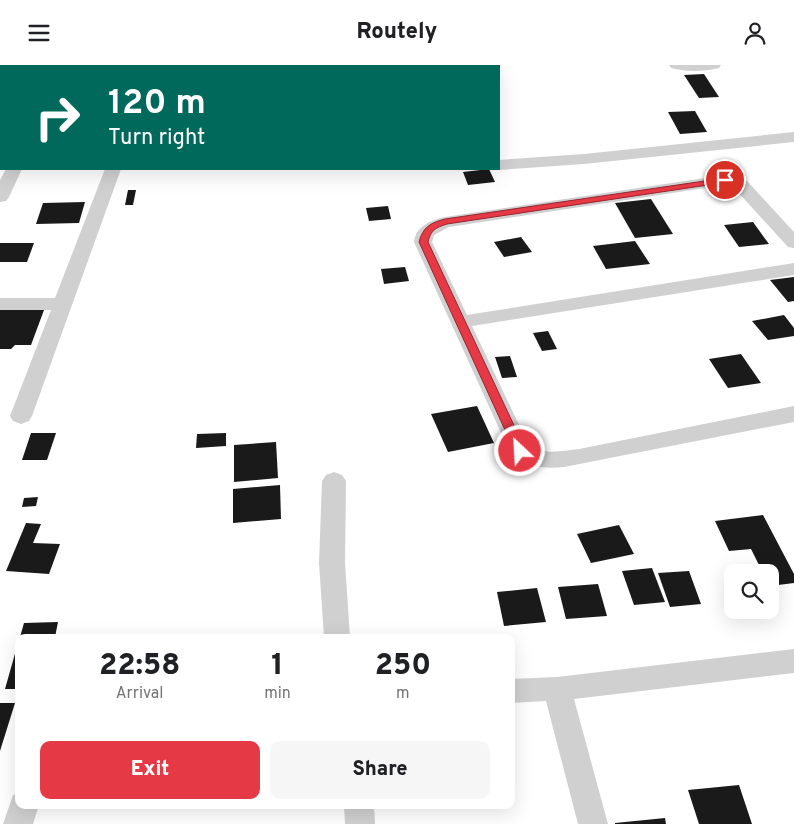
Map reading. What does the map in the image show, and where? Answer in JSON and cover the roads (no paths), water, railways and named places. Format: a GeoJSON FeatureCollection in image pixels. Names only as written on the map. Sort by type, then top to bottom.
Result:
{"type":"FeatureCollection","features":[{"type":"Feature","properties":{"kind":"street"},"geometry":{"type":"LineString","coordinates":[[676,65],[687,67],[714,65]]}},
{"type":"Feature","properties":{"kind":"street"},"geometry":{"type":"LineString","coordinates":[[500,165],[584,159],[794,137]]}},
{"type":"Feature","properties":{"kind":"street"},"geometry":{"type":"LineString","coordinates":[[0,197],[14,170]]}},
{"type":"Feature","properties":{"kind":"street"},"geometry":{"type":"LineString","coordinates":[[21,416],[113,170]]}},
{"type":"Feature","properties":{"kind":"street"},"geometry":{"type":"LineString","coordinates":[[794,243],[742,186],[735,181],[725,180],[445,222],[431,227],[423,238],[423,242],[520,451],[527,457],[552,460],[579,457],[794,414]]}},
{"type":"Feature","properties":{"kind":"street"},"geometry":{"type":"LineString","coordinates":[[461,322],[794,269]]}},
{"type":"Feature","properties":{"kind":"street"},"geometry":{"type":"LineString","coordinates":[[0,304],[63,304]]}},
{"type":"Feature","properties":{"kind":"street"},"geometry":{"type":"LineString","coordinates":[[334,481],[332,563],[337,634]]}},
{"type":"Feature","properties":{"kind":"street"},"geometry":{"type":"LineString","coordinates":[[515,691],[557,689],[794,661]]}},
{"type":"Feature","properties":{"kind":"street"},"geometry":{"type":"LineString","coordinates":[[557,689],[593,824]]}},
{"type":"Feature","properties":{"kind":"street"},"geometry":{"type":"LineString","coordinates":[[18,824],[23,809]]}},
{"type":"Feature","properties":{"kind":"street"},"geometry":{"type":"LineString","coordinates":[[359,809],[360,824]]}}]}
